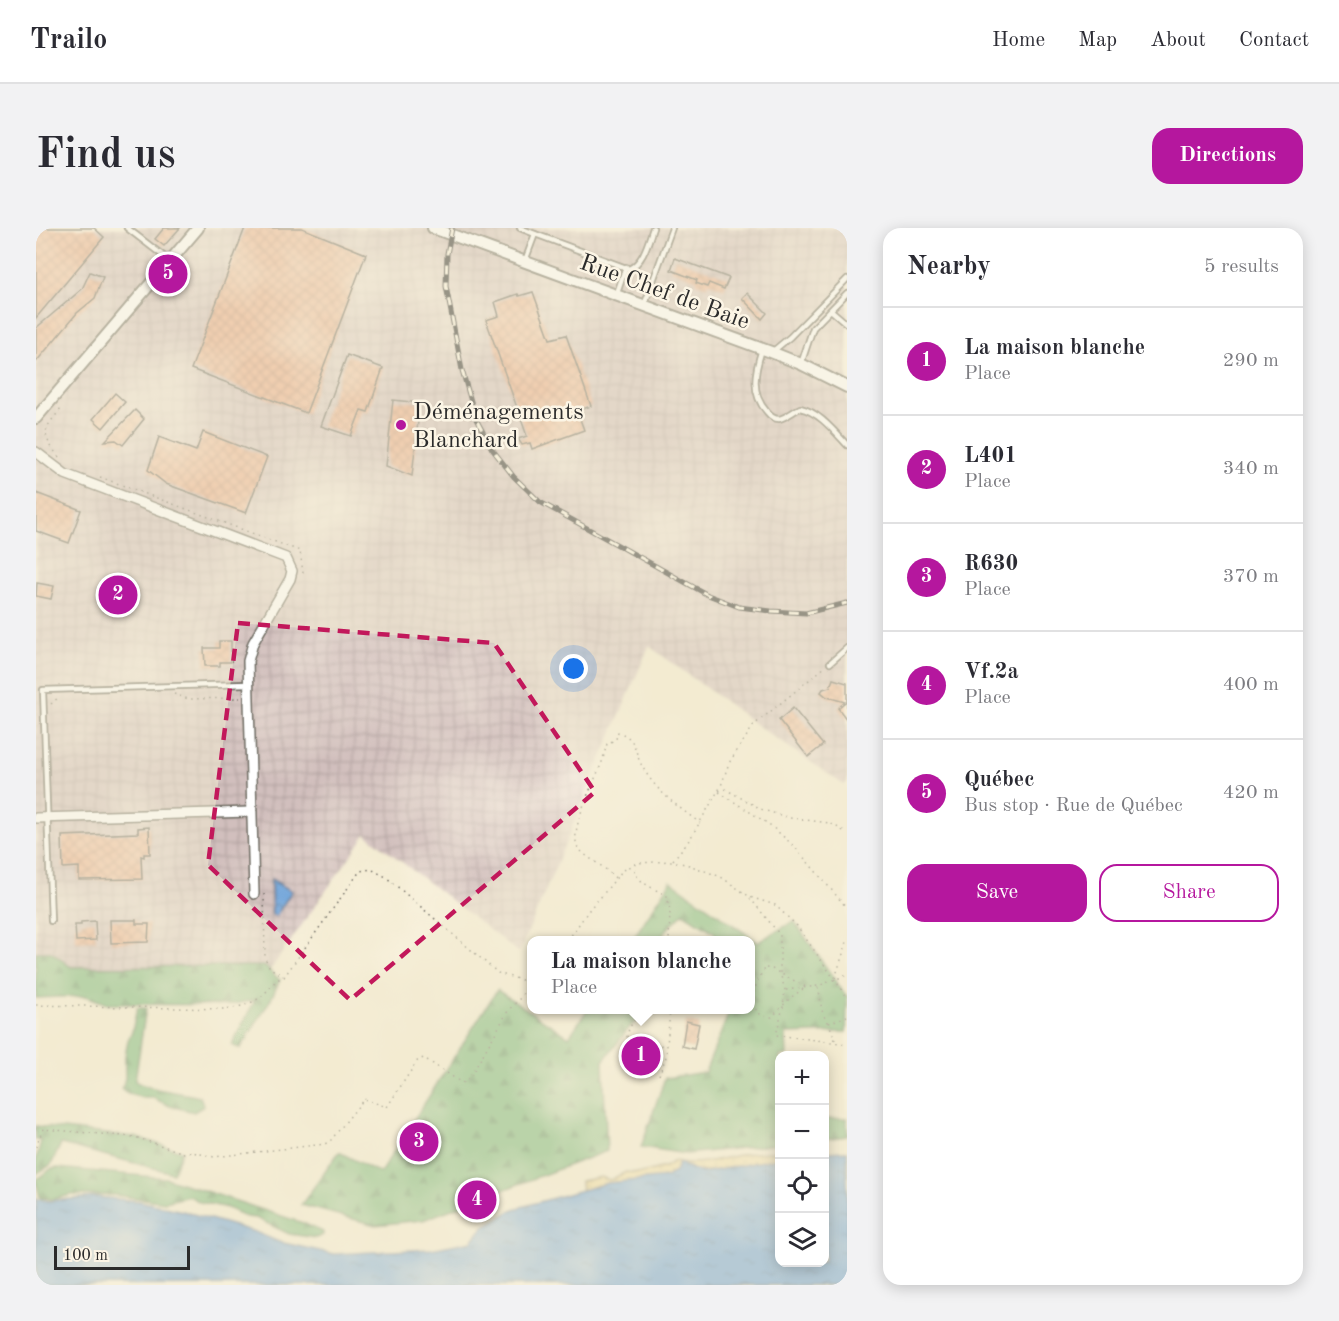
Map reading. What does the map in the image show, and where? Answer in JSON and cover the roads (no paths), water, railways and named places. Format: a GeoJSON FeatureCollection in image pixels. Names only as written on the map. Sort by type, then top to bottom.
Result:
{"type":"FeatureCollection","features":[{"type":"Feature","properties":{"kind":"street"},"geometry":{"type":"LineString","coordinates":[[36,418],[198,228]]}},
{"type":"Feature","properties":{"kind":"street","name":"Rue Chef de Baie"},"geometry":{"type":"LineString","coordinates":[[433,228],[801,364],[847,387]]}},
{"type":"Feature","properties":{"kind":"street"},"geometry":{"type":"LineString","coordinates":[[36,452],[65,474],[286,558],[292,571],[290,579],[253,644],[248,661],[254,894]]}},
{"type":"Feature","properties":{"kind":"street"},"geometry":{"type":"LineString","coordinates":[[36,818],[251,812]]}},
{"type":"Feature","properties":{"kind":"lane"},"geometry":{"type":"LineString","coordinates":[[127,228],[170,261]]}},
{"type":"Feature","properties":{"kind":"lane"},"geometry":{"type":"LineString","coordinates":[[520,228],[630,269],[639,260],[653,228]]}},
{"type":"Feature","properties":{"kind":"lane"},"geometry":{"type":"LineString","coordinates":[[644,306],[672,228]]}},
{"type":"Feature","properties":{"kind":"lane"},"geometry":{"type":"LineString","coordinates":[[525,262],[535,234]]}},
{"type":"Feature","properties":{"kind":"lane"},"geometry":{"type":"LineString","coordinates":[[616,296],[626,267]]}},
{"type":"Feature","properties":{"kind":"lane"},"geometry":{"type":"LineString","coordinates":[[847,279],[790,337],[766,351],[756,369],[755,389],[762,406],[775,419],[781,419],[800,408],[806,409],[832,429],[847,445]]}},
{"type":"Feature","properties":{"kind":"lane"},"geometry":{"type":"LineString","coordinates":[[801,364],[813,328],[847,294]]}},
{"type":"Feature","properties":{"kind":"lane"},"geometry":{"type":"LineString","coordinates":[[831,311],[847,324]]}},
{"type":"Feature","properties":{"kind":"lane"},"geometry":{"type":"LineString","coordinates":[[830,663],[847,648]]}},
{"type":"Feature","properties":{"kind":"lane"},"geometry":{"type":"LineString","coordinates":[[51,921],[44,690],[247,684]]}},
{"type":"Feature","properties":{"kind":"water"},"geometry":{"type":"Polygon","coordinates":[[[271,879],[292,891],[276,916],[272,915],[271,879]]]}},
{"type":"Feature","properties":{"kind":"water"},"geometry":{"type":"Polygon","coordinates":[[[847,1151],[847,1285],[36,1285],[36,1199],[49,1201],[96,1197],[139,1201],[255,1232],[279,1242],[334,1254],[431,1249],[472,1241],[483,1227],[514,1209],[607,1183],[666,1177],[675,1172],[679,1163],[702,1173],[775,1159],[775,1267],[829,1267],[829,1152],[847,1151]]]}},
{"type":"Feature","properties":{"kind":"railway"},"geometry":{"type":"LineString","coordinates":[[452,228],[447,254],[446,286],[462,370],[476,419],[492,449],[514,477],[540,502],[708,595],[739,607],[806,613],[847,603]]}},
{"type":"Feature","properties":{"kind":"place","name":"Québec"},"geometry":{"type":"Point","coordinates":[168,274]}},
{"type":"Feature","properties":{"kind":"place","name":"Déménagements Blanchard"},"geometry":{"type":"Point","coordinates":[401,425]}},
{"type":"Feature","properties":{"kind":"place","name":"L401"},"geometry":{"type":"Point","coordinates":[118,595]}},
{"type":"Feature","properties":{"kind":"place","name":"La maison blanche"},"geometry":{"type":"Point","coordinates":[641,1056]}},
{"type":"Feature","properties":{"kind":"place","name":"R630"},"geometry":{"type":"Point","coordinates":[419,1142]}},
{"type":"Feature","properties":{"kind":"place","name":"Vf.2a"},"geometry":{"type":"Point","coordinates":[477,1200]}}]}
